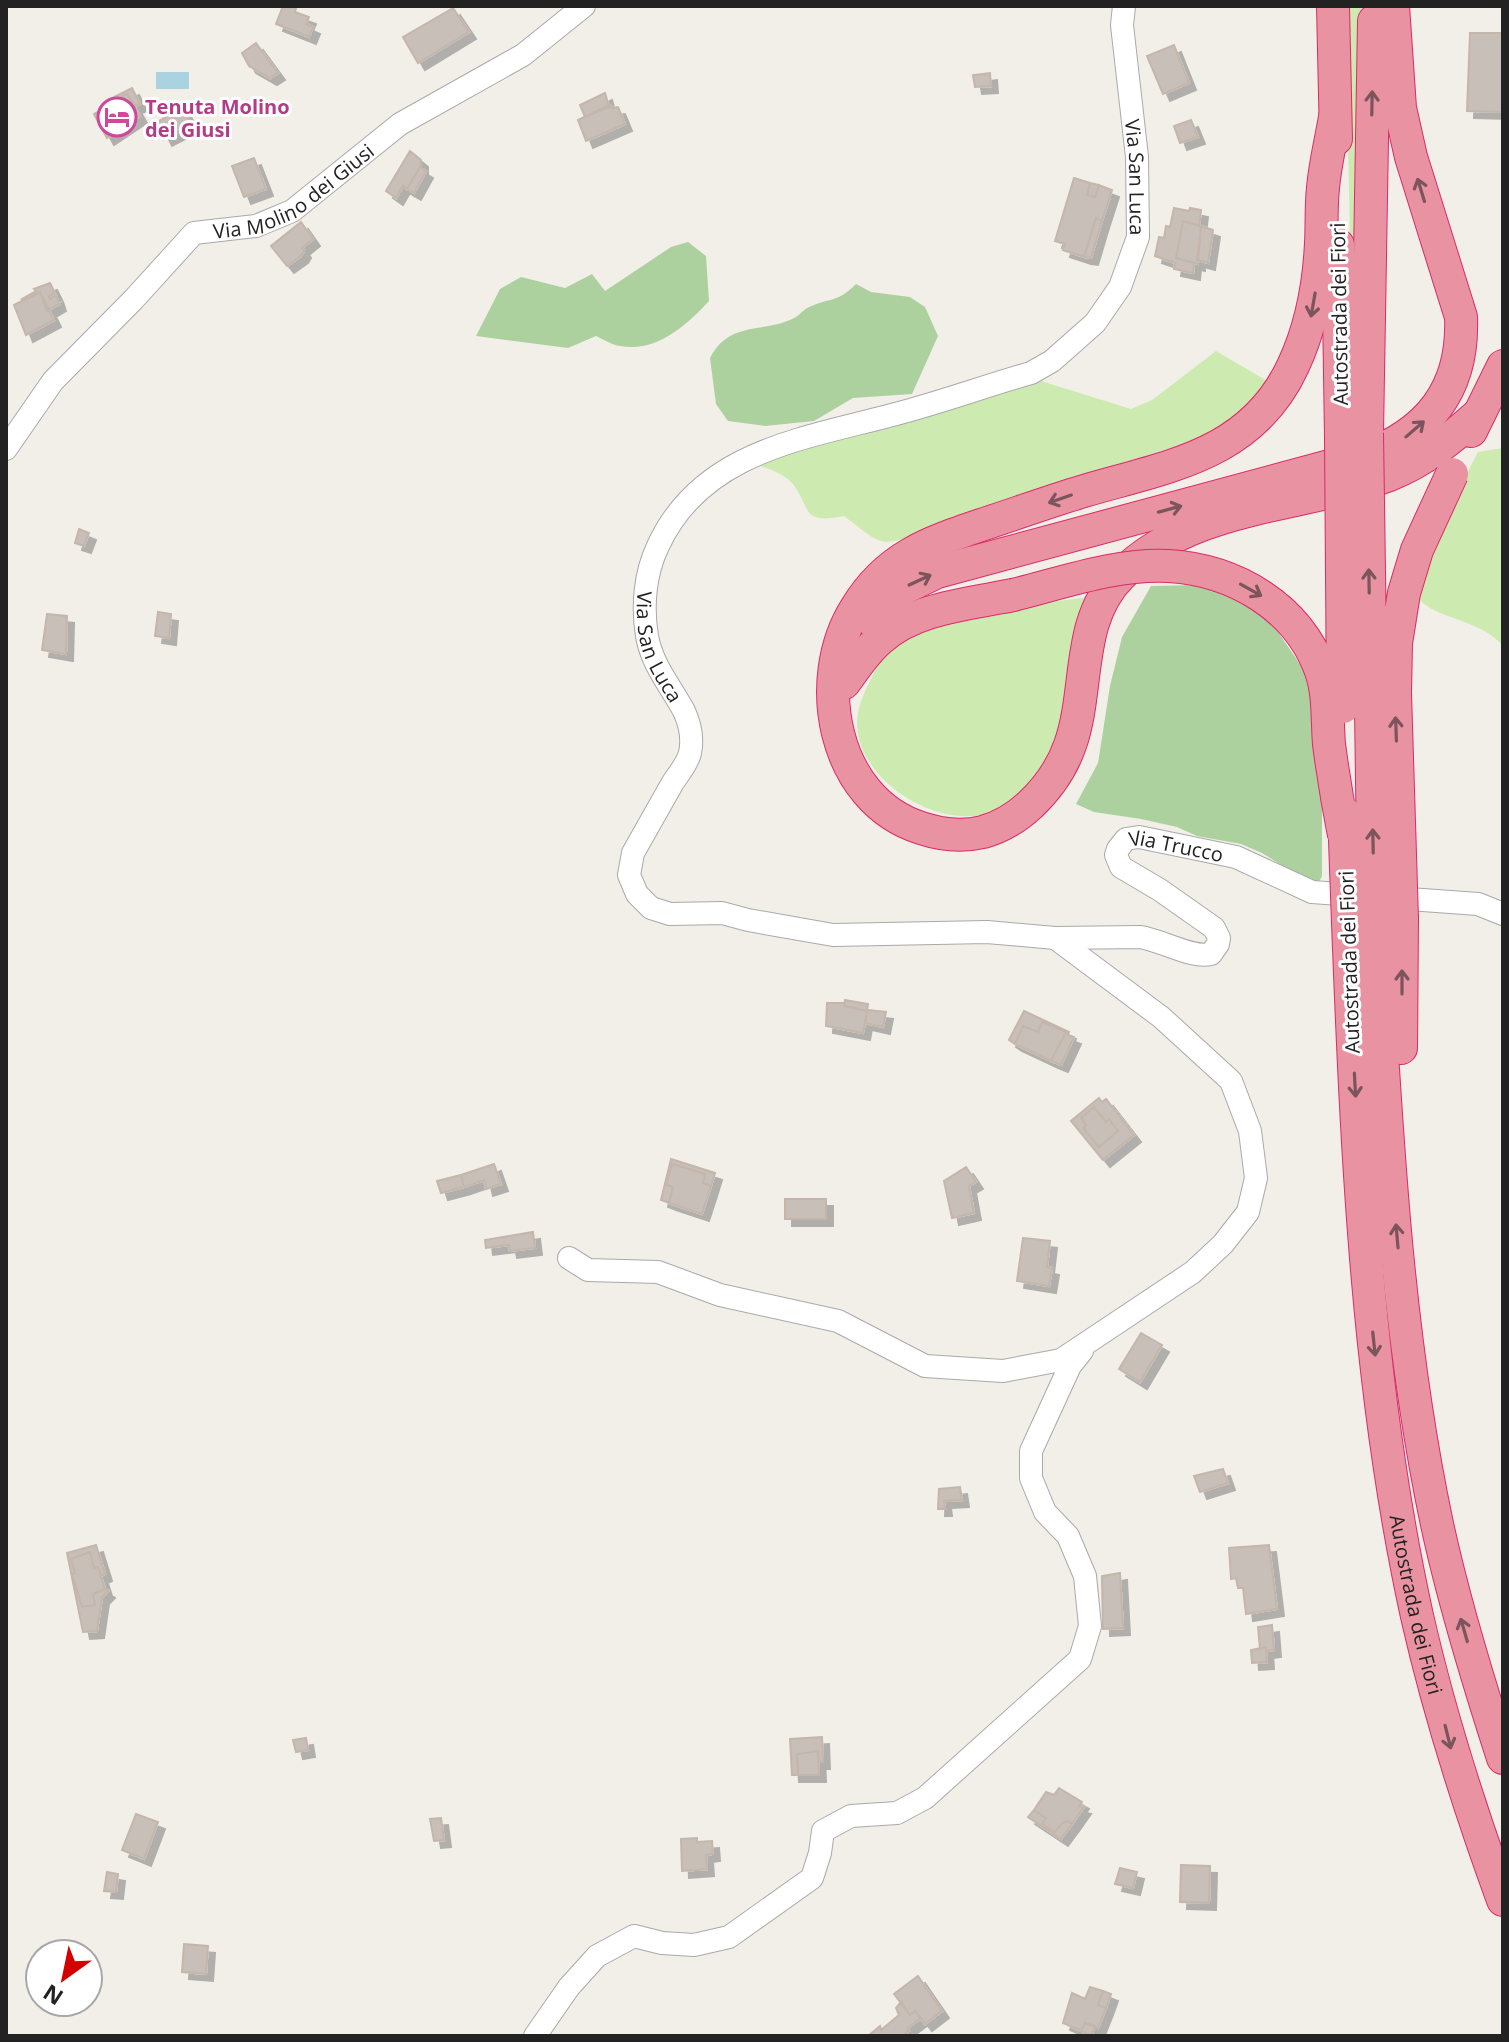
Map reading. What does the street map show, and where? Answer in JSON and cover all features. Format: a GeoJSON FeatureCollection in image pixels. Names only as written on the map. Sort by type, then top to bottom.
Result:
{"type":"FeatureCollection","features":[{"type":"Feature","properties":{"kind":"highway","name":"Autostrada dei Fiori"},"geometry":{"type":"LineString","coordinates":[[1333,6],[1335,117],[1354,436],[1375,921],[1404,1307],[1424,1457],[1457,1606],[1503,1758]]}},
{"type":"Feature","properties":{"kind":"highway","name":"Autostrada dei Fiori"},"geometry":{"type":"LineString","coordinates":[[1374,6],[1354,436],[1344,835],[1375,921],[1358,1170],[1366,1268],[1388,1450],[1417,1616],[1457,1768],[1503,1900]]}},
{"type":"Feature","properties":{"kind":"highway"},"geometry":{"type":"LineString","coordinates":[[835,719],[857,639],[871,618],[898,591],[917,580],[1363,457],[1407,437],[1439,405],[1458,363],[1461,317],[1411,157],[1400,108],[1393,6]]}},
{"type":"Feature","properties":{"kind":"highway"},"geometry":{"type":"LineString","coordinates":[[1335,117],[1322,190],[1321,246],[1309,325],[1293,367],[1274,399],[1248,428],[1216,450],[1175,466],[1081,492],[933,541],[897,562],[857,605],[837,644],[831,686],[835,719],[855,776],[868,794],[897,818],[914,826],[950,835],[987,831],[1005,823],[1038,798],[1051,782],[1069,749],[1095,615],[1117,578],[1138,559],[1165,539],[1207,523],[1391,474],[1422,460],[1479,414]]}},
{"type":"Feature","properties":{"kind":"highway"},"geometry":{"type":"LineString","coordinates":[[1375,921],[1395,693],[1396,643],[1404,593],[1417,550],[1503,366]]}},
{"type":"Feature","properties":{"kind":"highway"},"geometry":{"type":"LineString","coordinates":[[844,683],[881,638],[909,620],[929,613],[1109,572],[1168,566],[1223,577],[1252,590],[1279,608],[1298,629],[1322,673],[1334,780],[1344,835]]}},
{"type":"Feature","properties":{"kind":"street","name":"Via Molino dei Giusi"},"geometry":{"type":"LineString","coordinates":[[6,449],[53,381],[194,233],[256,226],[292,211],[400,124],[523,55],[584,6]]}},
{"type":"Feature","properties":{"kind":"street","name":"Via San Luca"},"geometry":{"type":"LineString","coordinates":[[1055,938],[987,932],[833,935],[722,913],[670,914],[643,902],[632,885],[629,864],[687,762],[691,743],[688,722],[654,664],[647,636],[645,594],[655,552],[675,515],[701,486],[733,465],[820,434],[1031,373],[1052,361],[1095,323],[1120,287],[1138,237],[1137,157],[1122,25],[1124,6]]}},
{"type":"Feature","properties":{"kind":"street","name":"Via Trucco"},"geometry":{"type":"LineString","coordinates":[[1055,938],[1152,938],[1199,956],[1215,950],[1219,938],[1214,928],[1121,867],[1116,855],[1118,849],[1132,837],[1236,857],[1312,892],[1478,904],[1503,914]]}},
{"type":"Feature","properties":{"kind":"street"},"geometry":{"type":"LineString","coordinates":[[569,1258],[588,1270],[658,1272],[720,1295],[838,1321],[925,1366],[1003,1371],[1061,1360],[1193,1272],[1223,1244],[1248,1212],[1256,1178],[1250,1131],[1231,1081],[1161,1017],[1055,938]]}},
{"type":"Feature","properties":{"kind":"street"},"geometry":{"type":"LineString","coordinates":[[535,2036],[569,1987],[597,1956],[634,1936],[662,1943],[694,1945],[729,1937],[812,1878],[823,1831],[851,1816],[897,1813],[925,1798],[1080,1659],[1090,1626],[1085,1576],[1068,1536],[1045,1512],[1031,1478],[1031,1451],[1070,1366],[1093,1338]]}},
{"type":"Feature","properties":{"kind":"green space"},"geometry":{"type":"Polygon","coordinates":[[[1345,6],[1362,6],[1356,237],[1350,238],[1345,6]]]}},
{"type":"Feature","properties":{"kind":"green space"},"geometry":{"type":"Polygon","coordinates":[[[688,242],[706,256],[709,301],[681,328],[658,341],[633,347],[620,346],[596,336],[568,348],[476,336],[500,289],[521,277],[565,288],[592,274],[605,291],[671,247],[688,242]]]}},
{"type":"Feature","properties":{"kind":"green space"},"geometry":{"type":"Polygon","coordinates":[[[856,284],[871,292],[910,297],[925,307],[938,336],[912,394],[853,398],[814,421],[765,426],[728,421],[716,404],[710,358],[718,346],[737,333],[794,318],[807,308],[843,295],[856,284]]]}},
{"type":"Feature","properties":{"kind":"green space"},"geometry":{"type":"Polygon","coordinates":[[[1216,351],[1269,382],[1238,415],[1206,436],[900,540],[875,539],[844,516],[813,516],[792,483],[776,472],[757,465],[765,457],[880,430],[1038,380],[1131,409],[1152,400],[1216,351]]]}},
{"type":"Feature","properties":{"kind":"green space"},"geometry":{"type":"Polygon","coordinates":[[[1503,448],[1503,646],[1482,630],[1436,611],[1418,598],[1441,523],[1478,452],[1503,448]]]}},
{"type":"Feature","properties":{"kind":"green space"},"geometry":{"type":"Polygon","coordinates":[[[1196,585],[1239,598],[1274,626],[1312,682],[1322,794],[1322,876],[1319,882],[1300,877],[1241,844],[1197,836],[1177,827],[1141,819],[1094,812],[1076,804],[1098,763],[1110,686],[1122,637],[1151,586],[1196,585]]]}},
{"type":"Feature","properties":{"kind":"green space"},"geometry":{"type":"Polygon","coordinates":[[[1090,597],[1074,642],[1059,730],[1050,762],[1018,797],[986,814],[965,816],[944,813],[902,795],[870,763],[861,744],[857,723],[860,705],[879,663],[903,638],[927,627],[991,612],[1090,597]]]}},
{"type":"Feature","properties":{"kind":"water"},"geometry":{"type":"Polygon","coordinates":[[[156,72],[189,72],[189,89],[156,89],[156,72]]]}},
{"type":"Feature","properties":{"kind":"building"},"geometry":{"type":"Polygon","coordinates":[[[283,6],[296,8],[295,12],[309,17],[306,24],[313,27],[309,37],[276,24],[283,6]]]}},
{"type":"Feature","properties":{"kind":"building"},"geometry":{"type":"Polygon","coordinates":[[[453,8],[469,32],[418,63],[403,37],[453,8]]]}},
{"type":"Feature","properties":{"kind":"building"},"geometry":{"type":"Polygon","coordinates":[[[1470,33],[1503,33],[1503,112],[1467,111],[1470,33]]]}},
{"type":"Feature","properties":{"kind":"building"},"geometry":{"type":"Polygon","coordinates":[[[256,43],[278,73],[270,78],[249,66],[242,53],[256,43]]]}},
{"type":"Feature","properties":{"kind":"building"},"geometry":{"type":"Polygon","coordinates":[[[1174,45],[1189,83],[1163,94],[1147,56],[1174,45]]]}},
{"type":"Feature","properties":{"kind":"building"},"geometry":{"type":"Polygon","coordinates":[[[990,73],[991,86],[975,87],[973,75],[990,73]]]}},
{"type":"Feature","properties":{"kind":"building"},"geometry":{"type":"Polygon","coordinates":[[[132,88],[140,104],[135,106],[127,94],[109,103],[108,100],[132,88]]]}},
{"type":"Feature","properties":{"kind":"building"},"geometry":{"type":"Polygon","coordinates":[[[605,93],[609,107],[585,117],[580,105],[605,93]]]}},
{"type":"Feature","properties":{"kind":"building"},"geometry":{"type":"Polygon","coordinates":[[[127,94],[140,116],[107,138],[94,114],[127,94]]]}},
{"type":"Feature","properties":{"kind":"building"},"geometry":{"type":"Polygon","coordinates":[[[609,105],[618,107],[625,124],[586,141],[578,120],[609,105]]]}},
{"type":"Feature","properties":{"kind":"building"},"geometry":{"type":"Polygon","coordinates":[[[183,108],[192,125],[165,139],[157,122],[183,108]]]}},
{"type":"Feature","properties":{"kind":"building"},"geometry":{"type":"Polygon","coordinates":[[[1191,120],[1198,137],[1180,143],[1174,126],[1191,120]]]}},
{"type":"Feature","properties":{"kind":"building"},"geometry":{"type":"Polygon","coordinates":[[[410,151],[421,160],[420,167],[407,189],[403,186],[396,198],[386,191],[410,151]]]}},
{"type":"Feature","properties":{"kind":"building"},"geometry":{"type":"Polygon","coordinates":[[[254,158],[266,189],[244,197],[232,166],[254,158]]]}},
{"type":"Feature","properties":{"kind":"building"},"geometry":{"type":"Polygon","coordinates":[[[421,160],[421,168],[426,171],[414,193],[407,189],[421,160]]]}},
{"type":"Feature","properties":{"kind":"building"},"geometry":{"type":"Polygon","coordinates":[[[1074,178],[1090,183],[1087,195],[1095,197],[1099,185],[1112,190],[1102,221],[1096,218],[1084,257],[1063,250],[1065,244],[1055,241],[1074,178]]]}},
{"type":"Feature","properties":{"kind":"building"},"geometry":{"type":"Polygon","coordinates":[[[1090,183],[1099,185],[1095,197],[1087,195],[1090,183]]]}},
{"type":"Feature","properties":{"kind":"building"},"geometry":{"type":"Polygon","coordinates":[[[1174,208],[1201,210],[1199,226],[1183,221],[1176,258],[1194,263],[1193,273],[1174,269],[1175,263],[1155,256],[1159,237],[1164,238],[1166,226],[1170,227],[1174,208]]]}},
{"type":"Feature","properties":{"kind":"building"},"geometry":{"type":"Polygon","coordinates":[[[1096,218],[1102,221],[1091,258],[1084,257],[1096,218]]]}},
{"type":"Feature","properties":{"kind":"building"},"geometry":{"type":"Polygon","coordinates":[[[1183,221],[1201,226],[1198,264],[1176,258],[1183,221]]]}},
{"type":"Feature","properties":{"kind":"building"},"geometry":{"type":"Polygon","coordinates":[[[301,222],[313,239],[302,248],[301,256],[287,266],[271,246],[301,222]]]}},
{"type":"Feature","properties":{"kind":"building"},"geometry":{"type":"Polygon","coordinates":[[[1201,226],[1213,230],[1208,263],[1197,260],[1201,226]]]}},
{"type":"Feature","properties":{"kind":"building"},"geometry":{"type":"Polygon","coordinates":[[[50,283],[55,293],[49,296],[50,299],[56,295],[59,304],[47,311],[40,292],[22,299],[36,291],[34,289],[50,283]]]}},
{"type":"Feature","properties":{"kind":"building"},"geometry":{"type":"Polygon","coordinates":[[[40,292],[54,320],[26,335],[14,305],[40,292]]]}},
{"type":"Feature","properties":{"kind":"building"},"geometry":{"type":"Polygon","coordinates":[[[79,529],[89,533],[84,546],[75,543],[79,529]]]}},
{"type":"Feature","properties":{"kind":"building"},"geometry":{"type":"Polygon","coordinates":[[[158,612],[171,614],[169,638],[155,636],[158,612]]]}},
{"type":"Feature","properties":{"kind":"building"},"geometry":{"type":"Polygon","coordinates":[[[47,614],[67,616],[66,654],[42,650],[47,614]]]}},
{"type":"Feature","properties":{"kind":"building"},"geometry":{"type":"Polygon","coordinates":[[[845,1000],[868,1004],[867,1010],[886,1012],[883,1027],[865,1023],[867,1011],[844,1006],[845,1000]]]}},
{"type":"Feature","properties":{"kind":"building"},"geometry":{"type":"Polygon","coordinates":[[[827,1003],[845,1003],[844,1006],[867,1011],[863,1033],[826,1026],[827,1003]]]}},
{"type":"Feature","properties":{"kind":"building"},"geometry":{"type":"Polygon","coordinates":[[[1024,1011],[1069,1032],[1068,1035],[1074,1037],[1061,1065],[1051,1061],[1066,1032],[1042,1022],[1038,1032],[1023,1026],[1015,1044],[1009,1040],[1024,1011]]]}},
{"type":"Feature","properties":{"kind":"building"},"geometry":{"type":"Polygon","coordinates":[[[1042,1022],[1066,1032],[1051,1061],[1015,1044],[1023,1026],[1038,1032],[1042,1022]]]}},
{"type":"Feature","properties":{"kind":"building"},"geometry":{"type":"Polygon","coordinates":[[[1099,1098],[1102,1102],[1106,1099],[1134,1135],[1103,1160],[1071,1121],[1099,1098]],[[1094,1107],[1081,1118],[1086,1125],[1083,1128],[1099,1147],[1118,1131],[1109,1119],[1106,1122],[1094,1107]]]}},
{"type":"Feature","properties":{"kind":"building"},"geometry":{"type":"Polygon","coordinates":[[[1094,1107],[1118,1131],[1099,1147],[1083,1128],[1086,1125],[1081,1118],[1094,1107]]]}},
{"type":"Feature","properties":{"kind":"building"},"geometry":{"type":"Polygon","coordinates":[[[671,1159],[715,1173],[711,1186],[703,1183],[705,1174],[672,1164],[666,1185],[673,1187],[669,1203],[661,1200],[671,1159]]]}},
{"type":"Feature","properties":{"kind":"building"},"geometry":{"type":"Polygon","coordinates":[[[494,1164],[501,1184],[486,1189],[484,1180],[464,1187],[461,1175],[494,1164]]]}},
{"type":"Feature","properties":{"kind":"building"},"geometry":{"type":"Polygon","coordinates":[[[672,1164],[705,1174],[703,1183],[711,1186],[702,1214],[669,1203],[673,1187],[666,1185],[672,1164]]]}},
{"type":"Feature","properties":{"kind":"building"},"geometry":{"type":"Polygon","coordinates":[[[966,1167],[976,1182],[969,1186],[974,1213],[952,1218],[944,1181],[966,1167]]]}},
{"type":"Feature","properties":{"kind":"building"},"geometry":{"type":"Polygon","coordinates":[[[461,1175],[464,1187],[441,1193],[437,1181],[461,1175]]]}},
{"type":"Feature","properties":{"kind":"building"},"geometry":{"type":"Polygon","coordinates":[[[785,1199],[826,1199],[826,1219],[785,1219],[785,1199]]]}},
{"type":"Feature","properties":{"kind":"building"},"geometry":{"type":"Polygon","coordinates":[[[533,1232],[535,1248],[510,1251],[509,1245],[486,1248],[485,1240],[533,1232]]]}},
{"type":"Feature","properties":{"kind":"building"},"geometry":{"type":"Polygon","coordinates":[[[1023,1238],[1050,1241],[1047,1267],[1052,1268],[1049,1286],[1017,1281],[1023,1238]]]}},
{"type":"Feature","properties":{"kind":"building"},"geometry":{"type":"Polygon","coordinates":[[[1141,1333],[1162,1345],[1140,1382],[1119,1369],[1141,1333]]]}},
{"type":"Feature","properties":{"kind":"building"},"geometry":{"type":"Polygon","coordinates":[[[1223,1469],[1228,1483],[1200,1492],[1194,1476],[1223,1469]]]}},
{"type":"Feature","properties":{"kind":"building"},"geometry":{"type":"Polygon","coordinates":[[[960,1487],[962,1500],[944,1501],[945,1509],[938,1509],[939,1489],[960,1487]]]}},
{"type":"Feature","properties":{"kind":"building"},"geometry":{"type":"Polygon","coordinates":[[[96,1545],[105,1574],[101,1576],[98,1567],[94,1568],[90,1552],[71,1559],[75,1573],[72,1575],[82,1607],[95,1605],[93,1594],[105,1589],[108,1591],[102,1597],[97,1631],[83,1632],[67,1553],[96,1545]]]}},
{"type":"Feature","properties":{"kind":"building"},"geometry":{"type":"Polygon","coordinates":[[[1269,1545],[1277,1609],[1246,1614],[1243,1588],[1238,1588],[1236,1578],[1231,1579],[1229,1548],[1269,1545]]]}},
{"type":"Feature","properties":{"kind":"building"},"geometry":{"type":"Polygon","coordinates":[[[90,1552],[105,1589],[93,1594],[95,1605],[82,1607],[72,1575],[75,1573],[71,1559],[90,1552]]]}},
{"type":"Feature","properties":{"kind":"building"},"geometry":{"type":"Polygon","coordinates":[[[1120,1573],[1123,1628],[1103,1629],[1102,1576],[1120,1573]]]}},
{"type":"Feature","properties":{"kind":"building"},"geometry":{"type":"Polygon","coordinates":[[[1272,1625],[1274,1650],[1266,1651],[1266,1647],[1260,1649],[1258,1627],[1272,1625]]]}},
{"type":"Feature","properties":{"kind":"building"},"geometry":{"type":"Polygon","coordinates":[[[1266,1647],[1267,1662],[1252,1663],[1251,1650],[1266,1647]]]}},
{"type":"Feature","properties":{"kind":"building"},"geometry":{"type":"Polygon","coordinates":[[[822,1737],[823,1762],[819,1762],[818,1751],[797,1754],[798,1775],[792,1775],[790,1739],[822,1737]]]}},
{"type":"Feature","properties":{"kind":"building"},"geometry":{"type":"Polygon","coordinates":[[[306,1738],[308,1750],[296,1752],[293,1740],[306,1738]]]}},
{"type":"Feature","properties":{"kind":"building"},"geometry":{"type":"Polygon","coordinates":[[[818,1751],[819,1775],[798,1775],[797,1754],[818,1751]]]}},
{"type":"Feature","properties":{"kind":"building"},"geometry":{"type":"Polygon","coordinates":[[[1059,1788],[1082,1802],[1079,1806],[1084,1807],[1072,1824],[1068,1821],[1062,1823],[1055,1832],[1042,1824],[1046,1818],[1034,1810],[1046,1792],[1054,1795],[1059,1788]]]}},
{"type":"Feature","properties":{"kind":"building"},"geometry":{"type":"Polygon","coordinates":[[[1034,1810],[1046,1818],[1042,1824],[1055,1832],[1062,1823],[1068,1821],[1072,1824],[1061,1839],[1028,1817],[1034,1810]]]}},
{"type":"Feature","properties":{"kind":"building"},"geometry":{"type":"Polygon","coordinates":[[[136,1814],[158,1822],[144,1859],[122,1850],[136,1814]]]}},
{"type":"Feature","properties":{"kind":"building"},"geometry":{"type":"Polygon","coordinates":[[[441,1818],[444,1840],[434,1841],[430,1819],[441,1818]]]}},
{"type":"Feature","properties":{"kind":"building"},"geometry":{"type":"Polygon","coordinates":[[[697,1838],[697,1842],[712,1841],[713,1854],[706,1855],[707,1869],[682,1871],[681,1839],[697,1838]]]}},
{"type":"Feature","properties":{"kind":"building"},"geometry":{"type":"Polygon","coordinates":[[[1181,1865],[1210,1866],[1209,1903],[1180,1902],[1181,1865]]]}},
{"type":"Feature","properties":{"kind":"building"},"geometry":{"type":"Polygon","coordinates":[[[1120,1868],[1137,1872],[1133,1888],[1115,1884],[1120,1868]]]}},
{"type":"Feature","properties":{"kind":"building"},"geometry":{"type":"Polygon","coordinates":[[[107,1872],[118,1874],[116,1892],[104,1891],[107,1872]]]}},
{"type":"Feature","properties":{"kind":"building"},"geometry":{"type":"Polygon","coordinates":[[[184,1944],[208,1946],[206,1974],[182,1972],[184,1944]]]}},
{"type":"Feature","properties":{"kind":"building"},"geometry":{"type":"Polygon","coordinates":[[[918,1976],[942,2011],[925,2024],[915,2011],[910,2015],[894,1994],[918,1976]]]}},
{"type":"Feature","properties":{"kind":"building"},"geometry":{"type":"Polygon","coordinates":[[[1090,1987],[1103,1991],[1098,2005],[1106,2008],[1098,2028],[1085,2023],[1081,2031],[1063,2023],[1072,1993],[1085,1999],[1090,1987]]]}},
{"type":"Feature","properties":{"kind":"building"},"geometry":{"type":"Polygon","coordinates":[[[1103,1991],[1111,1994],[1106,2008],[1098,2005],[1103,1991]]]}},
{"type":"Feature","properties":{"kind":"building"},"geometry":{"type":"Polygon","coordinates":[[[901,2002],[910,2015],[915,2011],[921,2018],[903,2036],[868,2036],[899,2015],[896,2008],[901,2002]]]}},
{"type":"Feature","properties":{"kind":"building"},"geometry":{"type":"Polygon","coordinates":[[[1085,2023],[1095,2026],[1091,2036],[1081,2031],[1085,2023]]]}},
{"type":"Feature","properties":{"kind":"place","name":"Tenuta Molino dei Giusi"},"geometry":{"type":"Point","coordinates":[117,117]}}]}
